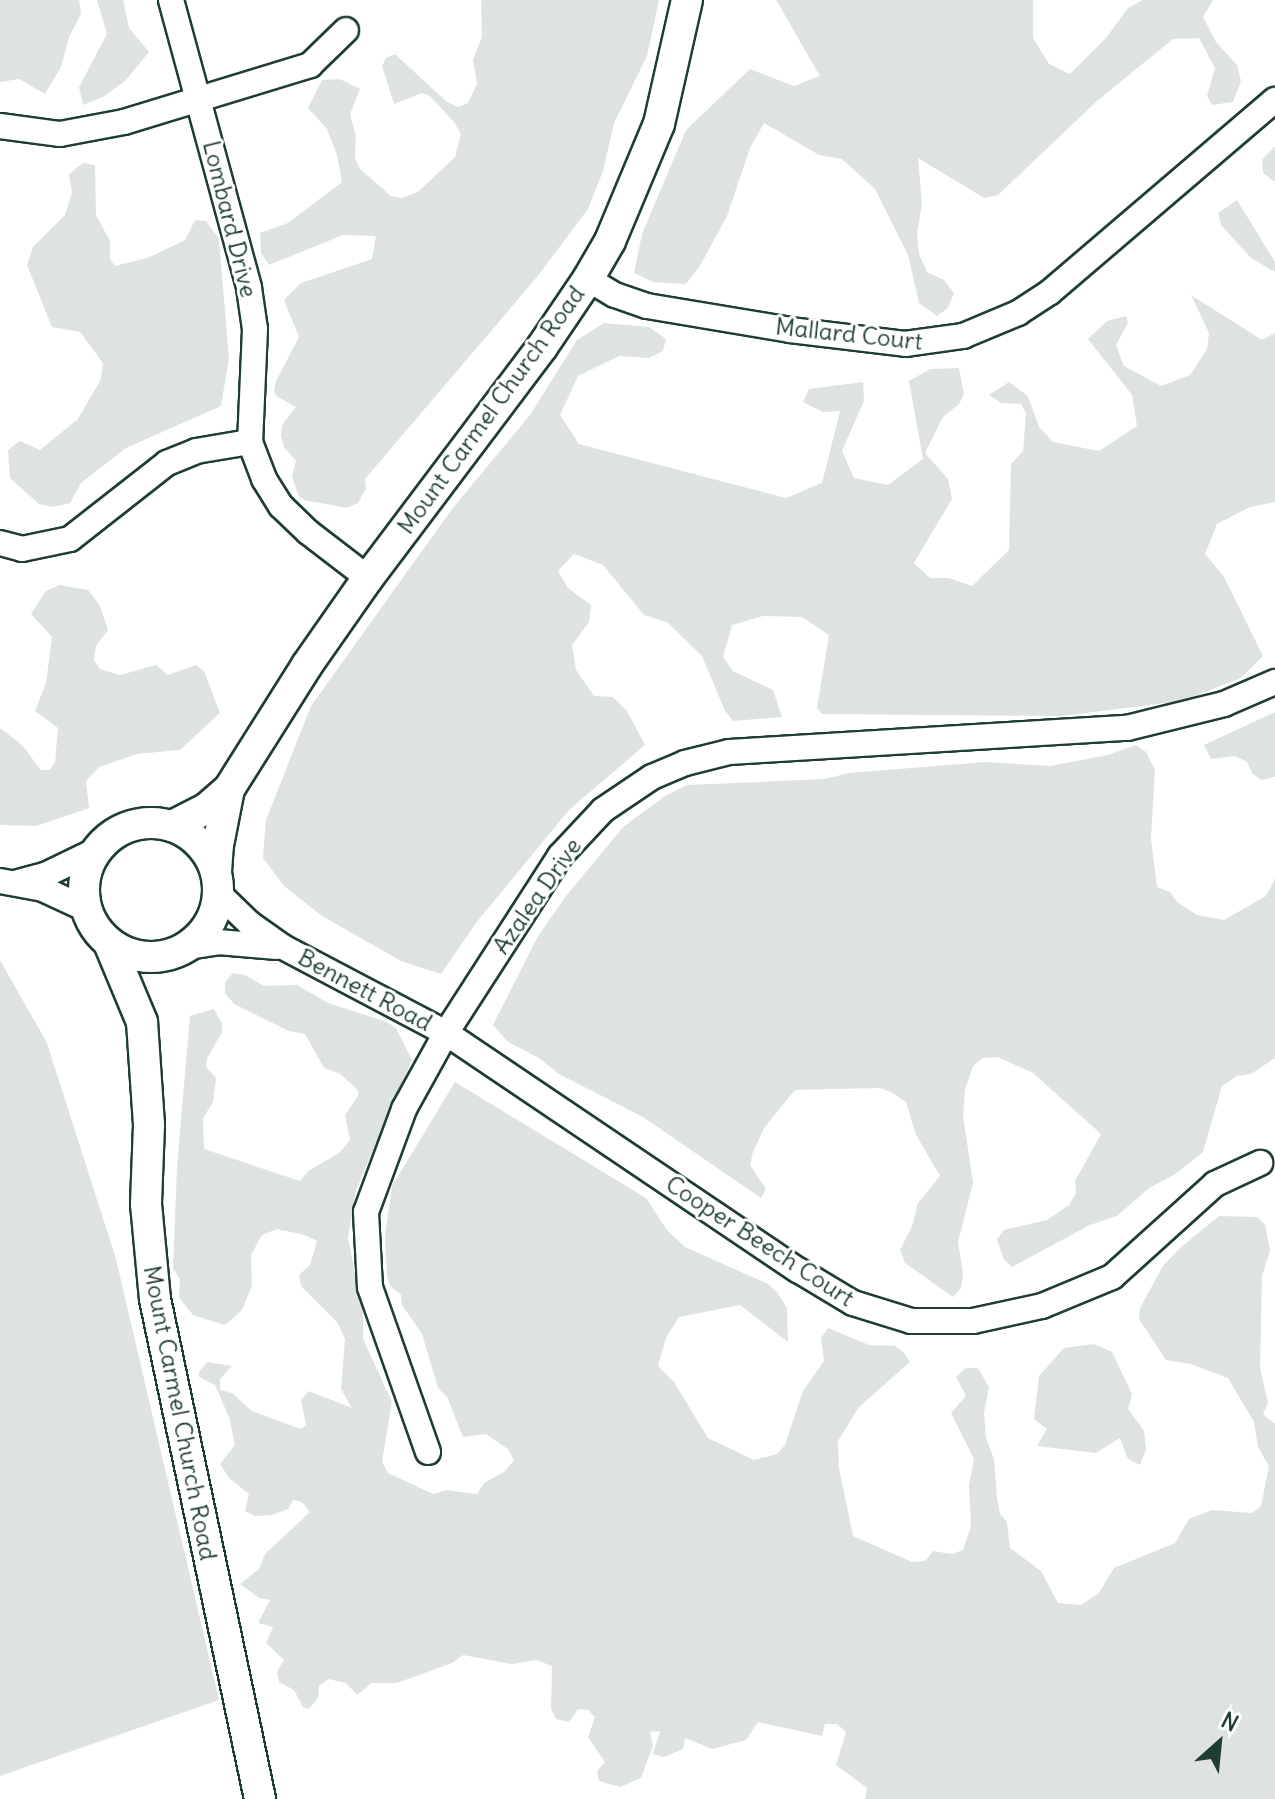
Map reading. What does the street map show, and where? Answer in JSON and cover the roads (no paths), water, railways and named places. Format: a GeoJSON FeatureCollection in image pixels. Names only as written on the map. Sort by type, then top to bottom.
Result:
{"type":"FeatureCollection","features":[{"type":"Feature","properties":{"kind":"main road","name":"Mount Carmel Church Road"},"geometry":{"type":"LineString","coordinates":[[172,826],[207,808],[229,789],[307,665],[368,578],[542,347],[588,279],[610,241],[659,124],[687,0]]}},
{"type":"Feature","properties":{"kind":"main road","name":"Mount Carmel Church Road"},"geometry":{"type":"LineString","coordinates":[[218,883],[218,845],[229,789]]}},
{"type":"Feature","properties":{"kind":"main road"},"geometry":{"type":"LineString","coordinates":[[151,823],[172,826],[199,844],[218,883],[215,915],[204,933],[178,952],[148,958],[128,954],[109,943],[95,928],[86,909],[83,889],[87,868],[97,850],[112,835],[131,826],[151,823]]}},
{"type":"Feature","properties":{"kind":"main road","name":"Mount Carmel Church Road"},"geometry":{"type":"LineString","coordinates":[[109,943],[142,1022],[149,1125],[146,1204],[155,1299],[260,1799]]}},
{"type":"Feature","properties":{"kind":"main road","name":"Mount Carmel Church Road"},"geometry":{"type":"LineString","coordinates":[[142,1022],[157,974],[178,952]]}},
{"type":"Feature","properties":{"kind":"street","name":"Lombard Drive"},"geometry":{"type":"LineString","coordinates":[[171,0],[251,302],[255,329],[250,442]]}},
{"type":"Feature","properties":{"kind":"street"},"geometry":{"type":"LineString","coordinates":[[0,126],[60,134],[124,122],[310,65],[346,30]]}},
{"type":"Feature","properties":{"kind":"street","name":"Mallard Court"},"geometry":{"type":"LineString","coordinates":[[588,279],[615,295],[647,306],[790,330],[905,344],[963,336],[1018,313],[1050,292],[1275,100]]}},
{"type":"Feature","properties":{"kind":"street"},"geometry":{"type":"LineString","coordinates":[[0,543],[22,549],[70,539],[167,463],[196,451],[250,442],[264,479],[281,506],[308,532],[368,578]]}},
{"type":"Feature","properties":{"kind":"street","name":"Azalea Drive"},"geometry":{"type":"LineString","coordinates":[[428,1452],[370,1287],[366,1212],[404,1109],[446,1033],[574,839],[627,791],[663,772],[729,752],[1127,728],[1213,708],[1275,682]]}},
{"type":"Feature","properties":{"kind":"street"},"geometry":{"type":"LineString","coordinates":[[9,882],[48,873],[97,850]]}},
{"type":"Feature","properties":{"kind":"street"},"geometry":{"type":"LineString","coordinates":[[9,882],[46,890],[86,909]]}},
{"type":"Feature","properties":{"kind":"street","name":"Bennett Road"},"geometry":{"type":"LineString","coordinates":[[218,883],[249,923],[283,947],[446,1033]]}},
{"type":"Feature","properties":{"kind":"street","name":"Bennett Road"},"geometry":{"type":"LineString","coordinates":[[178,952],[218,942],[283,947]]}},
{"type":"Feature","properties":{"kind":"street","name":"Cooper Beech Court"},"geometry":{"type":"LineString","coordinates":[[446,1033],[798,1270],[853,1303],[911,1321],[973,1321],[1042,1306],[1112,1277],[1215,1184],[1260,1163]]}}]}
